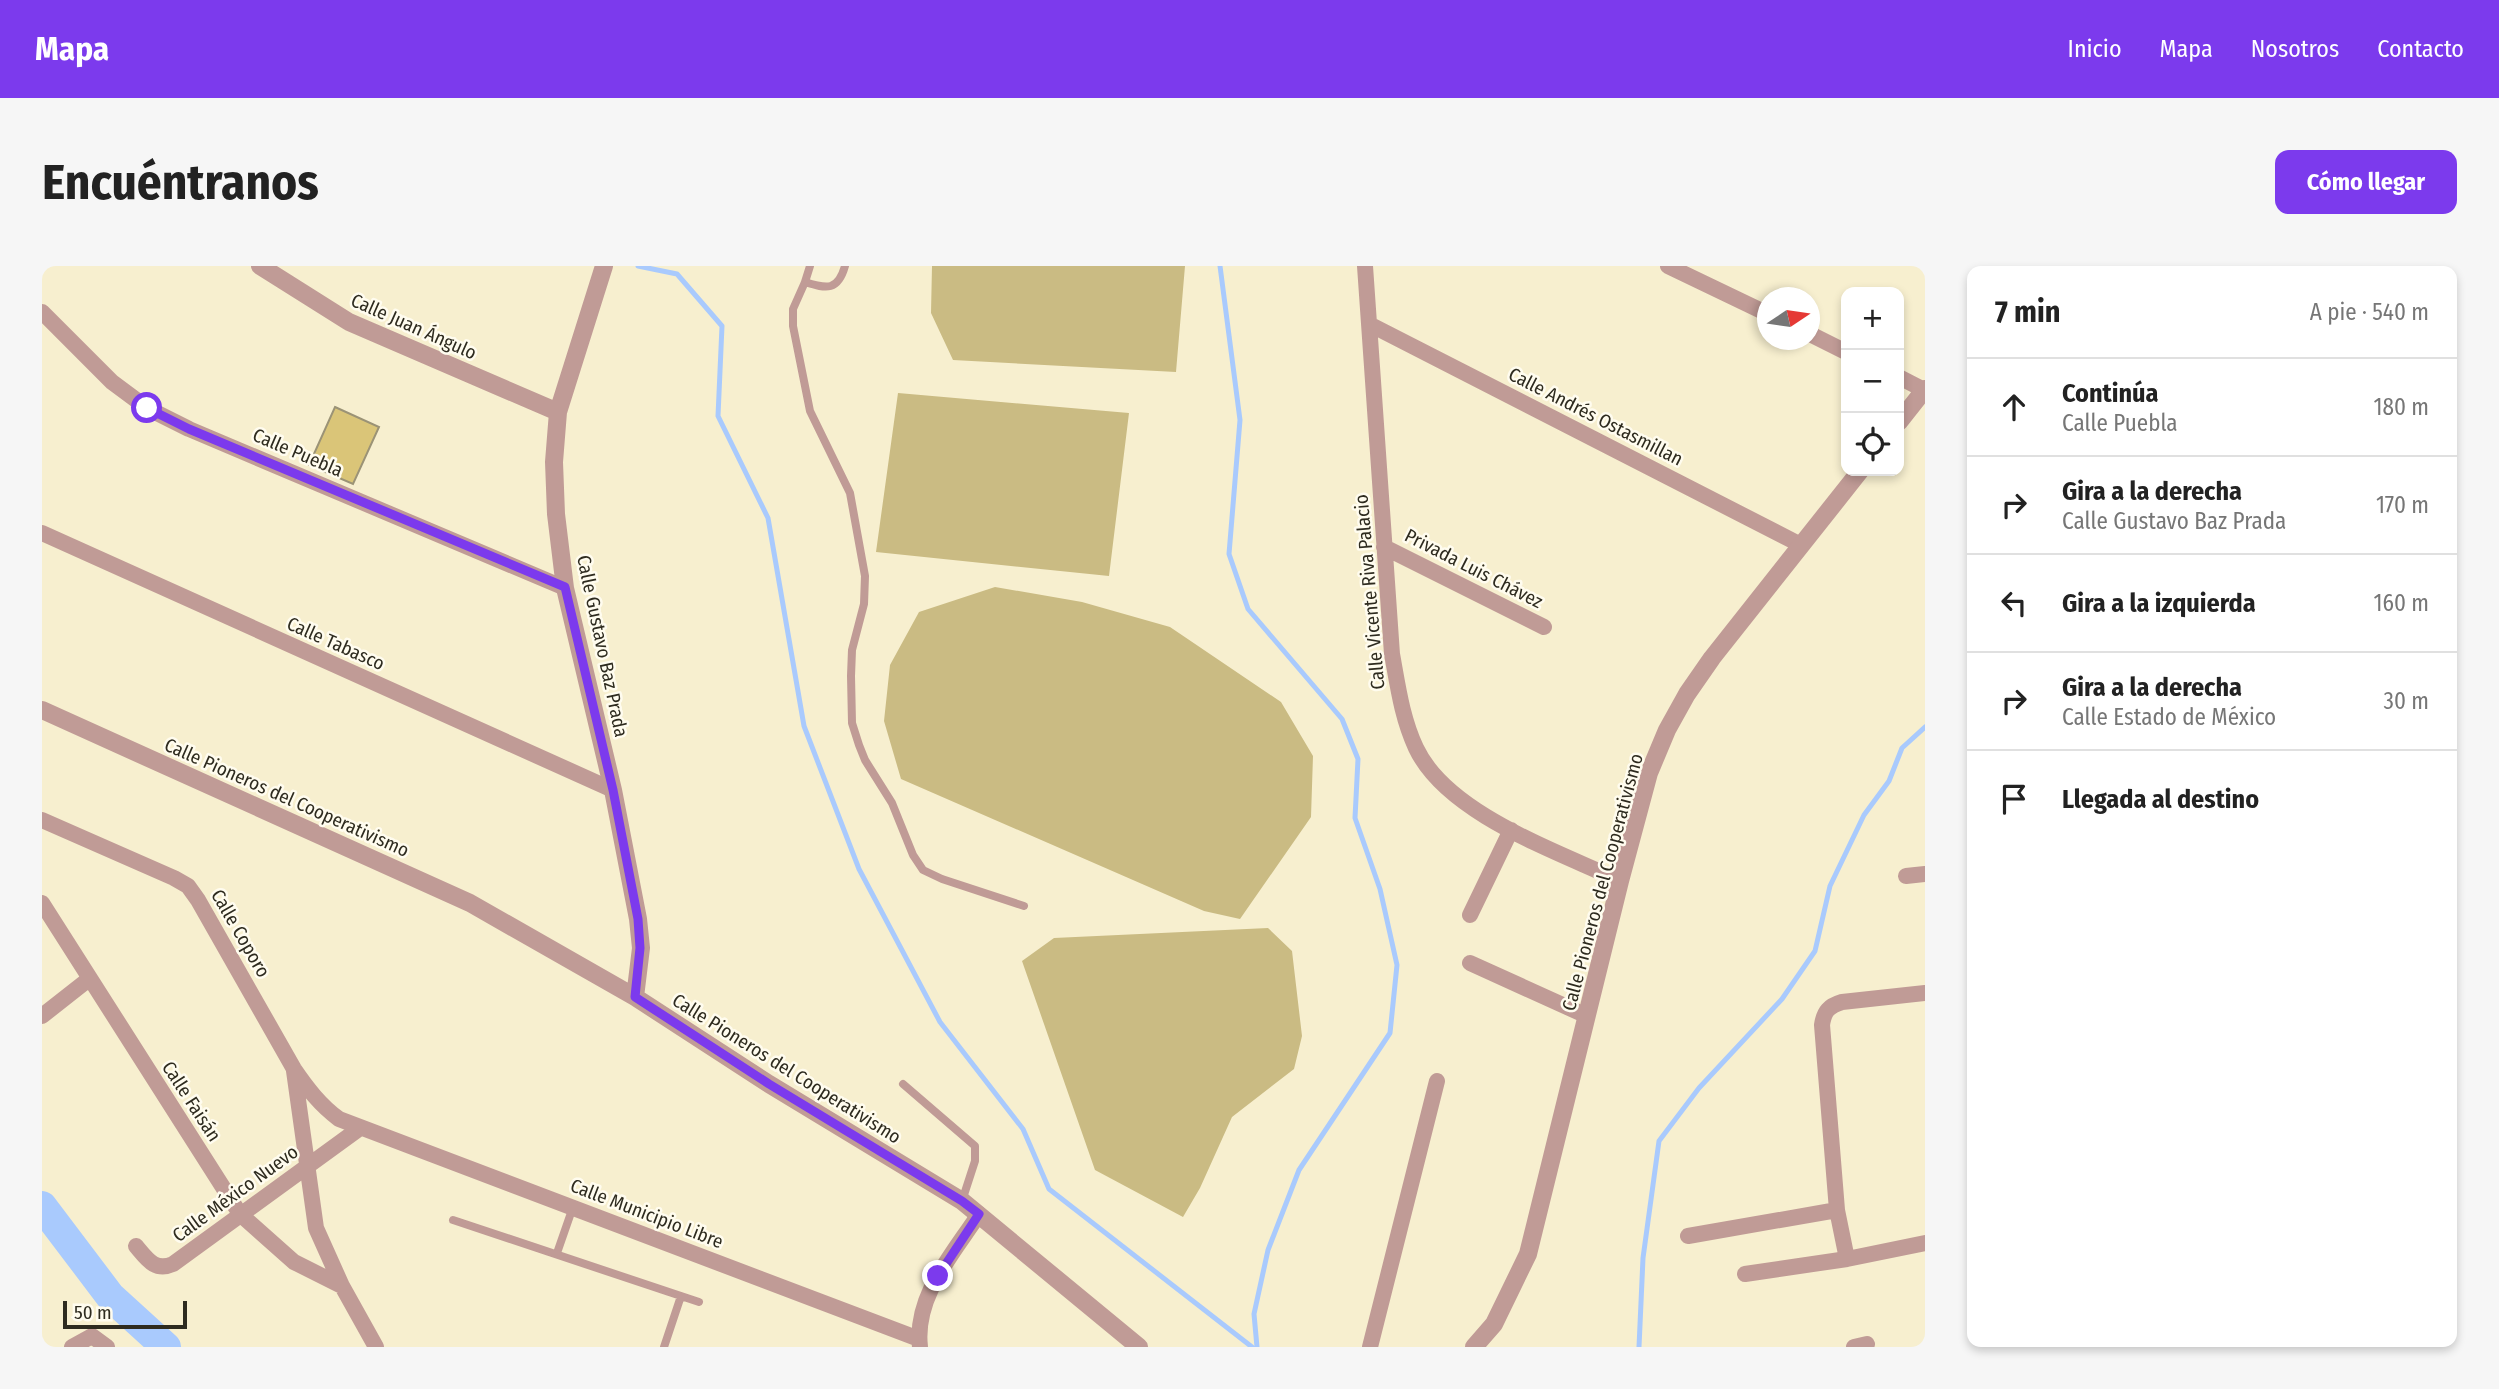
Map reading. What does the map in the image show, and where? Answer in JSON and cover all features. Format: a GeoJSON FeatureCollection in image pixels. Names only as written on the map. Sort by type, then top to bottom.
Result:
{"type":"FeatureCollection","features":[{"type":"Feature","properties":{"kind":"street","name":"Calle Juan Ángulo"},"geometry":{"type":"LineString","coordinates":[[260,266],[349,322],[558,412]]}},
{"type":"Feature","properties":{"kind":"street","name":"Calle Vicente Riva Palacio"},"geometry":{"type":"LineString","coordinates":[[1365,266],[1394,666],[1402,711],[1417,751],[1445,788],[1480,815],[1620,881]]}},
{"type":"Feature","properties":{"kind":"street"},"geometry":{"type":"LineString","coordinates":[[1668,266],[1757,309]]}},
{"type":"Feature","properties":{"kind":"street","name":"Calle Gustavo Baz Prada"},"geometry":{"type":"LineString","coordinates":[[603,268],[558,412],[554,475],[565,587],[613,790],[638,919],[640,948],[635,997]]}},
{"type":"Feature","properties":{"kind":"street","name":"Calle Puebla"},"geometry":{"type":"LineString","coordinates":[[42,312],[112,382],[147,408],[189,429],[565,587]]}},
{"type":"Feature","properties":{"kind":"street","name":"Calle Andrés Ostasmillan"},"geometry":{"type":"LineString","coordinates":[[1371,325],[1801,545]]}},
{"type":"Feature","properties":{"kind":"street"},"geometry":{"type":"LineString","coordinates":[[1820,339],[1842,350]]}},
{"type":"Feature","properties":{"kind":"street"},"geometry":{"type":"LineString","coordinates":[[1904,379],[1925,389],[1904,416]]}},
{"type":"Feature","properties":{"kind":"street","name":"Calle Pioneros del Cooperativismo"},"geometry":{"type":"LineString","coordinates":[[1474,1347],[1494,1324],[1528,1254],[1649,773],[1687,694],[1712,658],[1856,476]]}},
{"type":"Feature","properties":{"kind":"street","name":"Calle Tabasco"},"geometry":{"type":"LineString","coordinates":[[42,533],[613,790]]}},
{"type":"Feature","properties":{"kind":"street","name":"Privada Luis Chávez"},"geometry":{"type":"LineString","coordinates":[[1384,547],[1544,627]]}},
{"type":"Feature","properties":{"kind":"street","name":"Calle Pioneros del Cooperativismo"},"geometry":{"type":"LineString","coordinates":[[42,710],[470,903],[635,997],[769,1084],[962,1201],[1139,1347]]}},
{"type":"Feature","properties":{"kind":"street","name":"Calle Coporo"},"geometry":{"type":"LineString","coordinates":[[42,820],[174,877],[188,886],[294,1069],[326,1109],[339,1119],[360,1128]]}},
{"type":"Feature","properties":{"kind":"street"},"geometry":{"type":"LineString","coordinates":[[1470,915],[1511,830]]}},
{"type":"Feature","properties":{"kind":"street"},"geometry":{"type":"LineString","coordinates":[[1906,876],[1925,874]]}},
{"type":"Feature","properties":{"kind":"street","name":"Calle Faisán"},"geometry":{"type":"LineString","coordinates":[[44,910],[240,1214],[294,1262],[342,1286]]}},
{"type":"Feature","properties":{"kind":"street"},"geometry":{"type":"LineString","coordinates":[[1470,963],[1587,1016]]}},
{"type":"Feature","properties":{"kind":"street"},"geometry":{"type":"LineString","coordinates":[[42,1016],[89,979]]}},
{"type":"Feature","properties":{"kind":"street"},"geometry":{"type":"LineString","coordinates":[[1847,1259],[1837,1210],[1822,1025],[1824,1015],[1830,1006],[1842,1002],[1925,993]]}},
{"type":"Feature","properties":{"kind":"street","name":"Calle Coporo"},"geometry":{"type":"LineString","coordinates":[[294,1069],[316,1228],[342,1286],[376,1347]]}},
{"type":"Feature","properties":{"kind":"street"},"geometry":{"type":"LineString","coordinates":[[1370,1347],[1437,1081]]}},
{"type":"Feature","properties":{"kind":"street","name":"Calle México Nuevo"},"geometry":{"type":"LineString","coordinates":[[135,1246],[157,1267],[165,1268],[173,1264],[360,1128]]}},
{"type":"Feature","properties":{"kind":"street","name":"Calle Municipio Libre"},"geometry":{"type":"LineString","coordinates":[[360,1128],[920,1343]]}},
{"type":"Feature","properties":{"kind":"street"},"geometry":{"type":"LineString","coordinates":[[1688,1236],[1837,1210]]}},
{"type":"Feature","properties":{"kind":"street"},"geometry":{"type":"LineString","coordinates":[[920,1343],[921,1315],[928,1294],[979,1214]]}},
{"type":"Feature","properties":{"kind":"street"},"geometry":{"type":"LineString","coordinates":[[1745,1274],[1847,1259],[1925,1243]]}},
{"type":"Feature","properties":{"kind":"street"},"geometry":{"type":"LineString","coordinates":[[72,1347],[92,1336],[107,1347]]}},
{"type":"Feature","properties":{"kind":"lane"},"geometry":{"type":"LineString","coordinates":[[810,266],[793,309],[793,326],[810,411],[850,493],[865,576],[864,604],[852,650],[851,676],[852,723],[859,745],[923,870],[1024,906]]}},
{"type":"Feature","properties":{"kind":"lane"},"geometry":{"type":"LineString","coordinates":[[805,282],[830,287],[838,283],[845,266]]}},
{"type":"Feature","properties":{"kind":"lane"},"geometry":{"type":"LineString","coordinates":[[903,1084],[975,1146],[975,1161],[962,1201]]}},
{"type":"Feature","properties":{"kind":"lane"},"geometry":{"type":"LineString","coordinates":[[557,1253],[573,1208]]}},
{"type":"Feature","properties":{"kind":"lane"},"geometry":{"type":"LineString","coordinates":[[453,1220],[699,1302]]}},
{"type":"Feature","properties":{"kind":"lane"},"geometry":{"type":"LineString","coordinates":[[664,1347],[681,1296]]}},
{"type":"Feature","properties":{"kind":"shaded area"},"geometry":{"type":"Polygon","coordinates":[[[932,266],[1185,266],[1176,372],[953,360],[931,313],[932,266]]]}},
{"type":"Feature","properties":{"kind":"shaded area"},"geometry":{"type":"Polygon","coordinates":[[[898,393],[1129,413],[1109,576],[876,552],[898,393]]]}},
{"type":"Feature","properties":{"kind":"shaded area"},"geometry":{"type":"Polygon","coordinates":[[[995,587],[1082,602],[1170,627],[1281,702],[1313,756],[1311,817],[1240,919],[1204,911],[901,779],[884,721],[890,665],[919,612],[995,587]]]}},
{"type":"Feature","properties":{"kind":"shaded area"},"geometry":{"type":"Polygon","coordinates":[[[1268,928],[1292,951],[1302,1036],[1294,1069],[1232,1117],[1200,1188],[1183,1217],[1095,1170],[1022,961],[1054,938],[1268,928]]]}},
{"type":"Feature","properties":{"kind":"building"},"geometry":{"type":"Polygon","coordinates":[[[335,407],[379,427],[353,484],[309,465],[335,407]]]}},
{"type":"Feature","properties":{"kind":"waterway"},"geometry":{"type":"LineString","coordinates":[[638,266],[677,274],[722,326],[718,416],[768,518],[804,726],[859,869],[940,1022],[1023,1129],[1049,1189],[1252,1347]]}},
{"type":"Feature","properties":{"kind":"waterway"},"geometry":{"type":"LineString","coordinates":[[1220,266],[1240,420],[1229,554],[1248,609],[1342,719],[1358,759],[1355,818],[1380,889],[1397,965],[1390,1033],[1299,1170],[1268,1250],[1254,1314],[1257,1347]]}},
{"type":"Feature","properties":{"kind":"waterway"},"geometry":{"type":"LineString","coordinates":[[1639,1347],[1643,1258],[1659,1141],[1699,1088],[1782,999],[1815,951],[1830,886],[1864,815],[1889,781],[1902,748],[1925,727]]}},
{"type":"Feature","properties":{"kind":"waterway"},"geometry":{"type":"LineString","coordinates":[[42,1206],[110,1296],[166,1347]]}},
{"type":"Feature","properties":{"kind":"route"},"geometry":{"type":"LineString","coordinates":[[147,408],[189,429],[565,587],[613,790],[638,919],[640,948],[635,997],[979,1214],[938,1276]]}}]}
